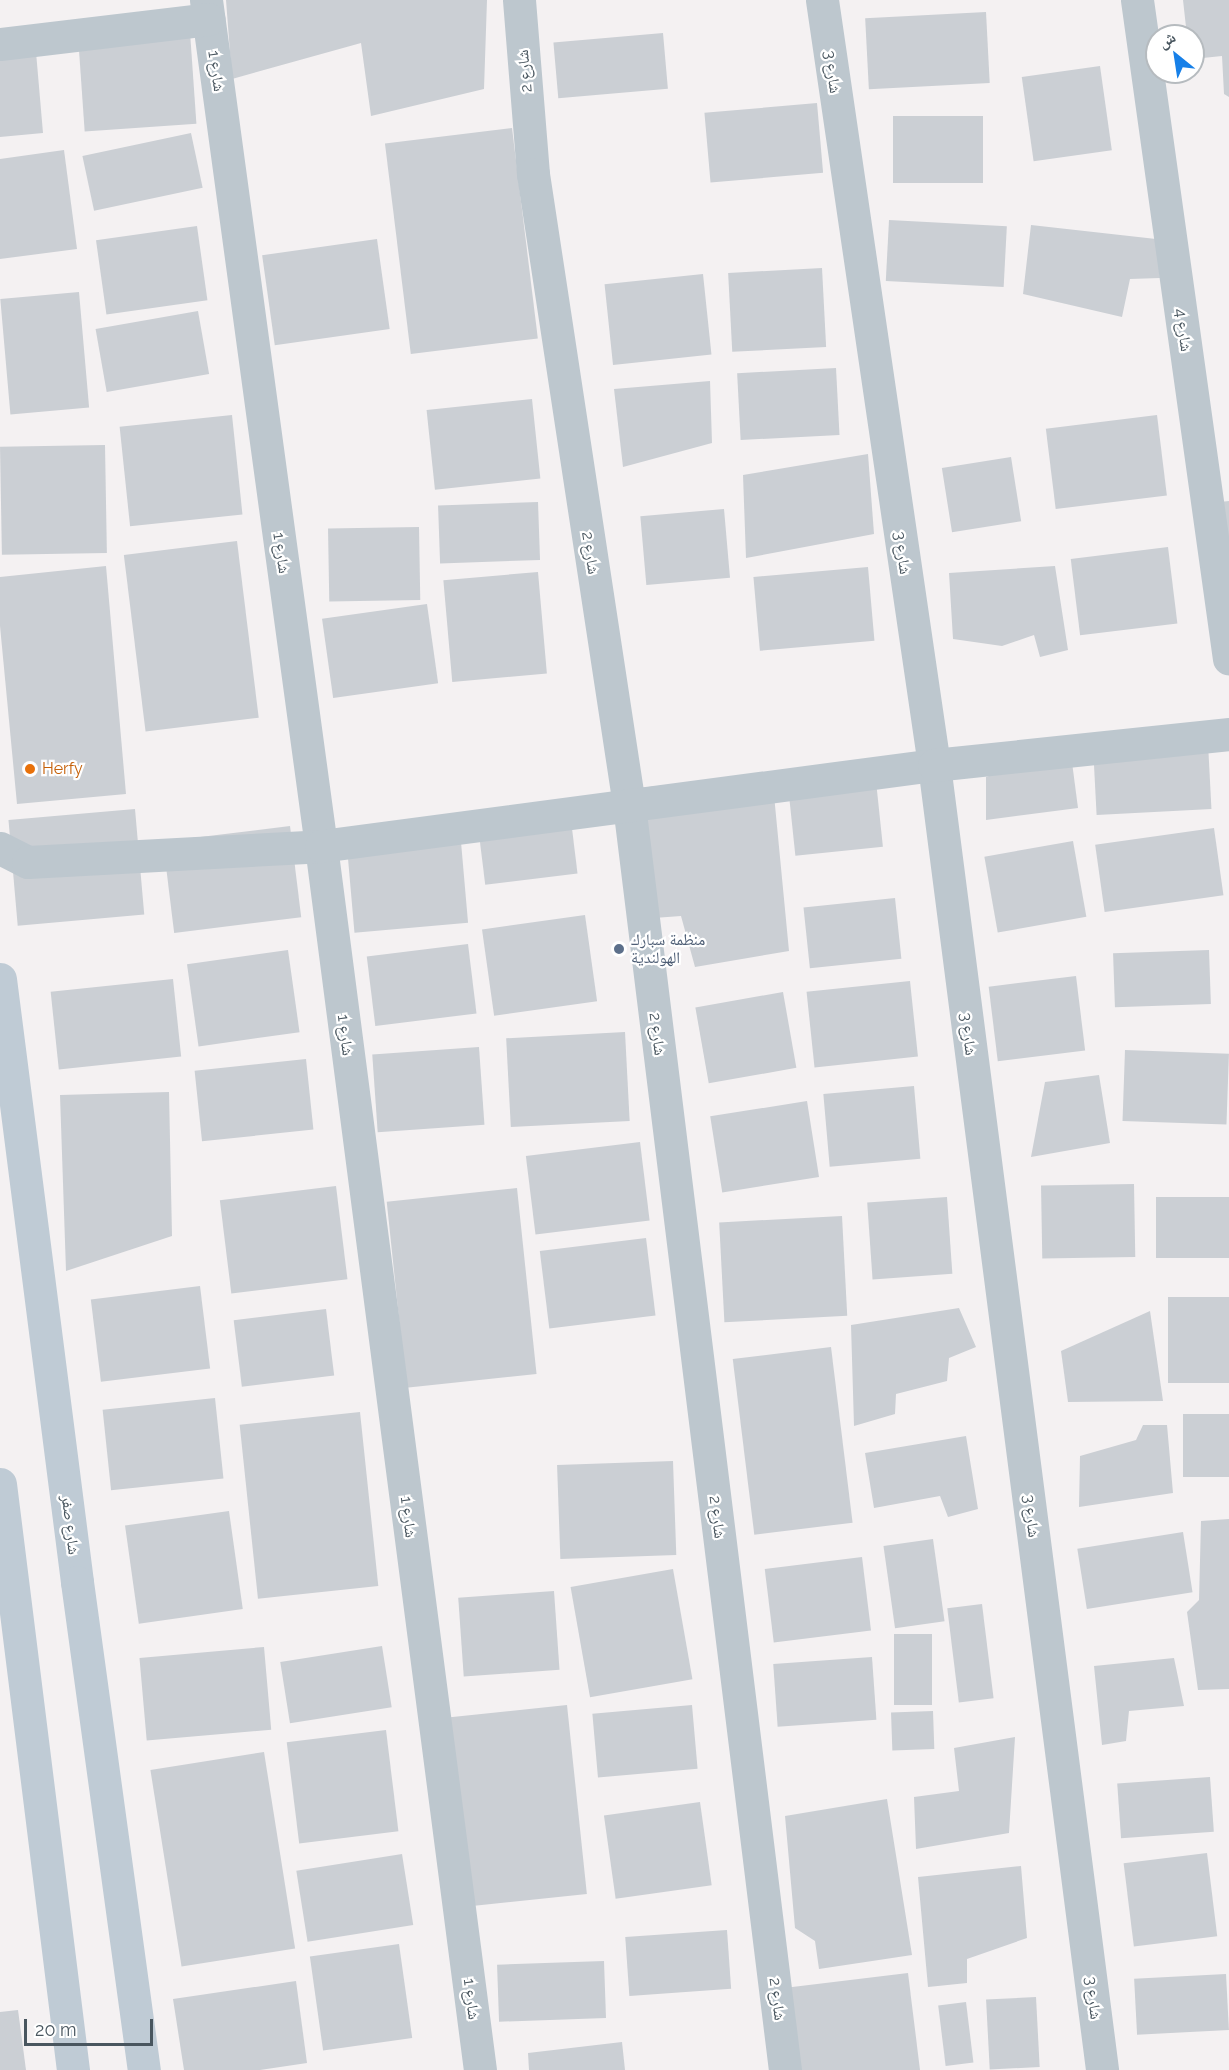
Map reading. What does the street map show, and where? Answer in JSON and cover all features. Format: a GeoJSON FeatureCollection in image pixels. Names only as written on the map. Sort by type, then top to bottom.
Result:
{"type":"FeatureCollection","features":[{"type":"Feature","properties":{"kind":"street","name":"شارع 2"},"geometry":{"type":"LineString","coordinates":[[519,0],[533,174],[629,806],[785,2070]]}},
{"type":"Feature","properties":{"kind":"street","name":"شارع 3"},"geometry":{"type":"LineString","coordinates":[[822,0],[934,765],[1102,2070]]}},
{"type":"Feature","properties":{"kind":"street","name":"شارع 4"},"geometry":{"type":"LineString","coordinates":[[1137,0],[1229,659]]}},
{"type":"Feature","properties":{"kind":"street"},"geometry":{"type":"LineString","coordinates":[[0,44],[208,9]]}},
{"type":"Feature","properties":{"kind":"street","name":"شارع 1"},"geometry":{"type":"LineString","coordinates":[[208,9],[321,846],[480,2070]]}},
{"type":"Feature","properties":{"kind":"street"},"geometry":{"type":"LineString","coordinates":[[0,848],[28,862],[321,846],[934,765],[1229,734]]}},
{"type":"Feature","properties":{"kind":"street","name":"شارع صفر"},"geometry":{"type":"LineString","coordinates":[[0,980],[77,1582],[144,2070]]}},
{"type":"Feature","properties":{"kind":"street"},"geometry":{"type":"LineString","coordinates":[[0,1484],[6,1581],[73,2070]]}},
{"type":"Feature","properties":{"kind":"building"},"geometry":{"type":"Polygon","coordinates":[[[226,0],[487,0],[484,89],[371,116],[361,43],[232,79],[226,0]]]}},
{"type":"Feature","properties":{"kind":"building"},"geometry":{"type":"Polygon","coordinates":[[[1183,0],[1229,0],[1229,97],[1224,94],[1222,56],[1205,58],[1205,24],[1186,24],[1183,0]]]}},
{"type":"Feature","properties":{"kind":"building"},"geometry":{"type":"Polygon","coordinates":[[[986,12],[990,83],[869,89],[865,18],[986,12]]]}},
{"type":"Feature","properties":{"kind":"building"},"geometry":{"type":"Polygon","coordinates":[[[190,32],[196,124],[85,132],[78,40],[190,32]]]}},
{"type":"Feature","properties":{"kind":"building"},"geometry":{"type":"Polygon","coordinates":[[[663,33],[668,89],[558,98],[553,43],[663,33]]]}},
{"type":"Feature","properties":{"kind":"building"},"geometry":{"type":"Polygon","coordinates":[[[36,52],[43,133],[0,137],[0,56],[36,52]]]}},
{"type":"Feature","properties":{"kind":"building"},"geometry":{"type":"Polygon","coordinates":[[[1100,66],[1112,150],[1034,161],[1022,77],[1100,66]]]}},
{"type":"Feature","properties":{"kind":"building"},"geometry":{"type":"Polygon","coordinates":[[[817,103],[823,173],[711,183],[704,113],[817,103]]]}},
{"type":"Feature","properties":{"kind":"building"},"geometry":{"type":"Polygon","coordinates":[[[893,116],[983,116],[983,183],[893,183],[893,116]]]}},
{"type":"Feature","properties":{"kind":"building"},"geometry":{"type":"Polygon","coordinates":[[[512,128],[538,338],[411,354],[385,144],[512,128]]]}},
{"type":"Feature","properties":{"kind":"building"},"geometry":{"type":"Polygon","coordinates":[[[191,133],[203,188],[94,211],[82,156],[191,133]]]}},
{"type":"Feature","properties":{"kind":"building"},"geometry":{"type":"Polygon","coordinates":[[[64,150],[77,249],[0,259],[0,159],[64,150]]]}},
{"type":"Feature","properties":{"kind":"building"},"geometry":{"type":"Polygon","coordinates":[[[889,220],[1007,226],[1004,287],[886,281],[889,220]]]}},
{"type":"Feature","properties":{"kind":"building"},"geometry":{"type":"Polygon","coordinates":[[[1031,225],[1156,239],[1160,278],[1130,279],[1122,317],[1023,294],[1031,225]]]}},
{"type":"Feature","properties":{"kind":"building"},"geometry":{"type":"Polygon","coordinates":[[[197,226],[207,300],[106,314],[96,240],[197,226]]]}},
{"type":"Feature","properties":{"kind":"building"},"geometry":{"type":"Polygon","coordinates":[[[377,239],[390,329],[275,345],[262,255],[377,239]]]}},
{"type":"Feature","properties":{"kind":"building"},"geometry":{"type":"Polygon","coordinates":[[[822,268],[826,347],[732,352],[728,273],[822,268]]]}},
{"type":"Feature","properties":{"kind":"building"},"geometry":{"type":"Polygon","coordinates":[[[703,274],[711,355],[613,365],[605,284],[703,274]]]}},
{"type":"Feature","properties":{"kind":"building"},"geometry":{"type":"Polygon","coordinates":[[[79,292],[89,408],[10,414],[0,299],[79,292]]]}},
{"type":"Feature","properties":{"kind":"building"},"geometry":{"type":"Polygon","coordinates":[[[198,311],[209,374],[107,392],[96,329],[198,311]]]}},
{"type":"Feature","properties":{"kind":"building"},"geometry":{"type":"Polygon","coordinates":[[[836,368],[840,435],[741,440],[737,373],[836,368]]]}},
{"type":"Feature","properties":{"kind":"building"},"geometry":{"type":"Polygon","coordinates":[[[710,381],[712,443],[623,467],[614,389],[710,381]]]}},
{"type":"Feature","properties":{"kind":"building"},"geometry":{"type":"Polygon","coordinates":[[[532,399],[540,479],[435,490],[427,410],[532,399]]]}},
{"type":"Feature","properties":{"kind":"building"},"geometry":{"type":"Polygon","coordinates":[[[232,415],[242,514],[130,526],[120,427],[232,415]]]}},
{"type":"Feature","properties":{"kind":"building"},"geometry":{"type":"Polygon","coordinates":[[[1157,415],[1167,495],[1056,509],[1046,429],[1157,415]]]}},
{"type":"Feature","properties":{"kind":"building"},"geometry":{"type":"Polygon","coordinates":[[[105,445],[107,553],[2,555],[0,447],[105,445]]]}},
{"type":"Feature","properties":{"kind":"building"},"geometry":{"type":"Polygon","coordinates":[[[868,454],[874,534],[746,558],[743,475],[868,454]]]}},
{"type":"Feature","properties":{"kind":"building"},"geometry":{"type":"Polygon","coordinates":[[[1011,457],[1021,521],[952,532],[942,468],[1011,457]]]}},
{"type":"Feature","properties":{"kind":"building"},"geometry":{"type":"Polygon","coordinates":[[[1229,501],[1229,557],[1220,502],[1229,501]]]}},
{"type":"Feature","properties":{"kind":"building"},"geometry":{"type":"Polygon","coordinates":[[[538,502],[540,560],[440,563],[438,505],[538,502]]]}},
{"type":"Feature","properties":{"kind":"building"},"geometry":{"type":"Polygon","coordinates":[[[724,509],[730,578],[646,585],[640,516],[724,509]]]}},
{"type":"Feature","properties":{"kind":"building"},"geometry":{"type":"Polygon","coordinates":[[[419,527],[420,600],[329,602],[328,529],[419,527]]]}},
{"type":"Feature","properties":{"kind":"building"},"geometry":{"type":"Polygon","coordinates":[[[237,541],[259,718],[146,732],[124,555],[237,541]]]}},
{"type":"Feature","properties":{"kind":"building"},"geometry":{"type":"Polygon","coordinates":[[[1168,547],[1177,623],[1080,635],[1071,559],[1168,547]]]}},
{"type":"Feature","properties":{"kind":"building"},"geometry":{"type":"Polygon","coordinates":[[[106,566],[126,794],[17,804],[0,626],[0,577],[106,566]]]}},
{"type":"Feature","properties":{"kind":"building"},"geometry":{"type":"Polygon","coordinates":[[[1055,566],[1068,650],[1040,657],[1034,635],[1002,646],[953,639],[949,573],[1055,566]]]}},
{"type":"Feature","properties":{"kind":"building"},"geometry":{"type":"Polygon","coordinates":[[[868,567],[874,641],[760,651],[753,577],[868,567]]]}},
{"type":"Feature","properties":{"kind":"building"},"geometry":{"type":"Polygon","coordinates":[[[538,572],[547,674],[452,682],[443,580],[538,572]]]}},
{"type":"Feature","properties":{"kind":"building"},"geometry":{"type":"Polygon","coordinates":[[[427,604],[438,683],[333,698],[322,619],[427,604]]]}},
{"type":"Feature","properties":{"kind":"building"},"geometry":{"type":"Polygon","coordinates":[[[1208,743],[1211,809],[1097,815],[1093,749],[1208,743]]]}},
{"type":"Feature","properties":{"kind":"building"},"geometry":{"type":"Polygon","coordinates":[[[1070,747],[1078,808],[986,820],[986,777],[1070,747]]]}},
{"type":"Feature","properties":{"kind":"building"},"geometry":{"type":"Polygon","coordinates":[[[772,774],[789,951],[695,967],[681,916],[654,918],[639,788],[772,774]]]}},
{"type":"Feature","properties":{"kind":"building"},"geometry":{"type":"Polygon","coordinates":[[[876,781],[883,847],[795,856],[788,790],[876,781]]]}},
{"type":"Feature","properties":{"kind":"building"},"geometry":{"type":"Polygon","coordinates":[[[569,804],[578,873],[485,885],[477,815],[569,804]]]}},
{"type":"Feature","properties":{"kind":"building"},"geometry":{"type":"Polygon","coordinates":[[[135,809],[144,915],[18,926],[8,820],[135,809]]]}},
{"type":"Feature","properties":{"kind":"building"},"geometry":{"type":"Polygon","coordinates":[[[290,826],[301,917],[174,933],[163,842],[290,826]]]}},
{"type":"Feature","properties":{"kind":"building"},"geometry":{"type":"Polygon","coordinates":[[[1214,828],[1223,895],[1105,912],[1095,845],[1214,828]]]}},
{"type":"Feature","properties":{"kind":"building"},"geometry":{"type":"Polygon","coordinates":[[[1073,841],[1086,917],[998,932],[984,857],[1073,841]]]}},
{"type":"Feature","properties":{"kind":"building"},"geometry":{"type":"Polygon","coordinates":[[[461,842],[468,923],[354,933],[347,852],[461,842]]]}},
{"type":"Feature","properties":{"kind":"building"},"geometry":{"type":"Polygon","coordinates":[[[895,898],[901,959],[810,968],[804,908],[895,898]]]}},
{"type":"Feature","properties":{"kind":"building"},"geometry":{"type":"Polygon","coordinates":[[[585,915],[597,1001],[494,1016],[482,929],[585,915]]]}},
{"type":"Feature","properties":{"kind":"building"},"geometry":{"type":"Polygon","coordinates":[[[468,944],[477,1013],[375,1026],[367,956],[468,944]]]}},
{"type":"Feature","properties":{"kind":"building"},"geometry":{"type":"Polygon","coordinates":[[[288,950],[300,1032],[199,1046],[187,964],[288,950]]]}},
{"type":"Feature","properties":{"kind":"building"},"geometry":{"type":"Polygon","coordinates":[[[1209,950],[1211,1004],[1115,1007],[1113,953],[1209,950]]]}},
{"type":"Feature","properties":{"kind":"building"},"geometry":{"type":"Polygon","coordinates":[[[1076,976],[1085,1050],[998,1061],[989,987],[1076,976]]]}},
{"type":"Feature","properties":{"kind":"building"},"geometry":{"type":"Polygon","coordinates":[[[173,979],[181,1057],[59,1069],[51,992],[173,979]]]}},
{"type":"Feature","properties":{"kind":"building"},"geometry":{"type":"Polygon","coordinates":[[[910,981],[918,1057],[815,1067],[807,992],[910,981]]]}},
{"type":"Feature","properties":{"kind":"building"},"geometry":{"type":"Polygon","coordinates":[[[783,992],[796,1068],[709,1083],[695,1007],[783,992]]]}},
{"type":"Feature","properties":{"kind":"building"},"geometry":{"type":"Polygon","coordinates":[[[625,1032],[630,1121],[511,1127],[506,1038],[625,1032]]]}},
{"type":"Feature","properties":{"kind":"building"},"geometry":{"type":"Polygon","coordinates":[[[479,1047],[484,1125],[378,1132],[372,1054],[479,1047]]]}},
{"type":"Feature","properties":{"kind":"building"},"geometry":{"type":"Polygon","coordinates":[[[1125,1050],[1229,1054],[1226,1125],[1123,1121],[1125,1050]]]}},
{"type":"Feature","properties":{"kind":"building"},"geometry":{"type":"Polygon","coordinates":[[[306,1059],[313,1130],[202,1141],[195,1071],[306,1059]]]}},
{"type":"Feature","properties":{"kind":"building"},"geometry":{"type":"Polygon","coordinates":[[[1099,1075],[1110,1143],[1031,1157],[1045,1082],[1099,1075]]]}},
{"type":"Feature","properties":{"kind":"building"},"geometry":{"type":"Polygon","coordinates":[[[914,1086],[920,1159],[830,1167],[823,1094],[914,1086]]]}},
{"type":"Feature","properties":{"kind":"building"},"geometry":{"type":"Polygon","coordinates":[[[169,1092],[172,1236],[66,1271],[60,1095],[169,1092]]]}},
{"type":"Feature","properties":{"kind":"building"},"geometry":{"type":"Polygon","coordinates":[[[807,1101],[819,1177],[722,1192],[710,1116],[807,1101]]]}},
{"type":"Feature","properties":{"kind":"building"},"geometry":{"type":"Polygon","coordinates":[[[640,1142],[650,1220],[535,1234],[526,1156],[640,1142]]]}},
{"type":"Feature","properties":{"kind":"building"},"geometry":{"type":"Polygon","coordinates":[[[1134,1184],[1135,1257],[1042,1259],[1041,1186],[1134,1184]]]}},
{"type":"Feature","properties":{"kind":"building"},"geometry":{"type":"Polygon","coordinates":[[[336,1186],[347,1279],[231,1294],[220,1200],[336,1186]]]}},
{"type":"Feature","properties":{"kind":"building"},"geometry":{"type":"Polygon","coordinates":[[[517,1188],[537,1374],[406,1388],[387,1202],[517,1188]]]}},
{"type":"Feature","properties":{"kind":"building"},"geometry":{"type":"Polygon","coordinates":[[[947,1197],[952,1274],[873,1279],[867,1203],[947,1197]]]}},
{"type":"Feature","properties":{"kind":"building"},"geometry":{"type":"Polygon","coordinates":[[[1156,1197],[1229,1197],[1229,1258],[1156,1258],[1156,1197]]]}},
{"type":"Feature","properties":{"kind":"building"},"geometry":{"type":"Polygon","coordinates":[[[842,1216],[847,1316],[724,1322],[719,1222],[842,1216]]]}},
{"type":"Feature","properties":{"kind":"building"},"geometry":{"type":"Polygon","coordinates":[[[646,1238],[656,1315],[549,1328],[540,1251],[646,1238]]]}},
{"type":"Feature","properties":{"kind":"building"},"geometry":{"type":"Polygon","coordinates":[[[200,1286],[210,1368],[101,1382],[91,1299],[200,1286]]]}},
{"type":"Feature","properties":{"kind":"building"},"geometry":{"type":"Polygon","coordinates":[[[1168,1297],[1229,1297],[1229,1383],[1168,1383],[1168,1297]]]}},
{"type":"Feature","properties":{"kind":"building"},"geometry":{"type":"Polygon","coordinates":[[[959,1308],[976,1347],[949,1358],[947,1381],[896,1394],[895,1414],[854,1426],[851,1325],[959,1308]]]}},
{"type":"Feature","properties":{"kind":"building"},"geometry":{"type":"Polygon","coordinates":[[[326,1309],[334,1376],[242,1387],[234,1320],[326,1309]]]}},
{"type":"Feature","properties":{"kind":"building"},"geometry":{"type":"Polygon","coordinates":[[[1150,1311],[1163,1401],[1068,1402],[1061,1351],[1150,1311]]]}},
{"type":"Feature","properties":{"kind":"building"},"geometry":{"type":"Polygon","coordinates":[[[831,1347],[853,1523],[754,1535],[733,1359],[831,1347]]]}},
{"type":"Feature","properties":{"kind":"building"},"geometry":{"type":"Polygon","coordinates":[[[215,1398],[223,1479],[111,1490],[103,1410],[215,1398]]]}},
{"type":"Feature","properties":{"kind":"building"},"geometry":{"type":"Polygon","coordinates":[[[360,1412],[378,1586],[258,1599],[240,1425],[360,1412]]]}},
{"type":"Feature","properties":{"kind":"building"},"geometry":{"type":"Polygon","coordinates":[[[1183,1414],[1229,1414],[1229,1477],[1183,1477],[1183,1414]]]}},
{"type":"Feature","properties":{"kind":"building"},"geometry":{"type":"Polygon","coordinates":[[[1143,1425],[1167,1425],[1173,1493],[1079,1507],[1080,1456],[1136,1440],[1143,1425]]]}},
{"type":"Feature","properties":{"kind":"building"},"geometry":{"type":"Polygon","coordinates":[[[966,1436],[978,1509],[948,1517],[940,1496],[874,1508],[865,1453],[966,1436]]]}},
{"type":"Feature","properties":{"kind":"building"},"geometry":{"type":"Polygon","coordinates":[[[673,1461],[676,1555],[560,1559],[557,1465],[673,1461]]]}},
{"type":"Feature","properties":{"kind":"building"},"geometry":{"type":"Polygon","coordinates":[[[229,1511],[243,1609],[139,1624],[125,1526],[229,1511]]]}},
{"type":"Feature","properties":{"kind":"building"},"geometry":{"type":"Polygon","coordinates":[[[1229,1519],[1229,1689],[1198,1690],[1187,1612],[1199,1600],[1201,1521],[1229,1519]]]}},
{"type":"Feature","properties":{"kind":"building"},"geometry":{"type":"Polygon","coordinates":[[[1183,1532],[1193,1592],[1087,1609],[1077,1549],[1183,1532]]]}},
{"type":"Feature","properties":{"kind":"building"},"geometry":{"type":"Polygon","coordinates":[[[933,1539],[945,1621],[895,1628],[883,1546],[933,1539]]]}},
{"type":"Feature","properties":{"kind":"building"},"geometry":{"type":"Polygon","coordinates":[[[862,1557],[871,1630],[774,1642],[765,1569],[862,1557]]]}},
{"type":"Feature","properties":{"kind":"building"},"geometry":{"type":"Polygon","coordinates":[[[673,1569],[692,1679],[590,1697],[571,1587],[673,1569]]]}},
{"type":"Feature","properties":{"kind":"building"},"geometry":{"type":"Polygon","coordinates":[[[554,1591],[560,1670],[464,1677],[458,1598],[554,1591]]]}},
{"type":"Feature","properties":{"kind":"building"},"geometry":{"type":"Polygon","coordinates":[[[982,1604],[994,1698],[959,1703],[947,1608],[982,1604]]]}},
{"type":"Feature","properties":{"kind":"building"},"geometry":{"type":"Polygon","coordinates":[[[894,1634],[932,1634],[932,1705],[894,1705],[894,1634]]]}},
{"type":"Feature","properties":{"kind":"building"},"geometry":{"type":"Polygon","coordinates":[[[382,1646],[392,1707],[290,1723],[280,1662],[382,1646]]]}},
{"type":"Feature","properties":{"kind":"building"},"geometry":{"type":"Polygon","coordinates":[[[264,1647],[271,1730],[147,1741],[139,1658],[264,1647]]]}},
{"type":"Feature","properties":{"kind":"building"},"geometry":{"type":"Polygon","coordinates":[[[872,1657],[876,1720],[778,1727],[773,1664],[872,1657]]]}},
{"type":"Feature","properties":{"kind":"building"},"geometry":{"type":"Polygon","coordinates":[[[1174,1658],[1184,1706],[1129,1711],[1126,1741],[1102,1745],[1094,1666],[1174,1658]]]}},
{"type":"Feature","properties":{"kind":"building"},"geometry":{"type":"Polygon","coordinates":[[[567,1705],[587,1894],[468,1907],[448,1718],[567,1705]]]}},
{"type":"Feature","properties":{"kind":"building"},"geometry":{"type":"Polygon","coordinates":[[[692,1705],[698,1769],[598,1777],[592,1714],[692,1705]]]}},
{"type":"Feature","properties":{"kind":"building"},"geometry":{"type":"Polygon","coordinates":[[[933,1711],[934,1749],[892,1750],[891,1712],[933,1711]]]}},
{"type":"Feature","properties":{"kind":"building"},"geometry":{"type":"Polygon","coordinates":[[[386,1730],[398,1831],[299,1843],[287,1742],[386,1730]]]}},
{"type":"Feature","properties":{"kind":"building"},"geometry":{"type":"Polygon","coordinates":[[[1015,1737],[1009,1833],[916,1849],[914,1797],[959,1791],[954,1748],[1015,1737]]]}},
{"type":"Feature","properties":{"kind":"building"},"geometry":{"type":"Polygon","coordinates":[[[264,1752],[295,1949],[182,1967],[150,1770],[264,1752]]]}},
{"type":"Feature","properties":{"kind":"building"},"geometry":{"type":"Polygon","coordinates":[[[1210,1777],[1214,1832],[1121,1838],[1117,1783],[1210,1777]]]}},
{"type":"Feature","properties":{"kind":"building"},"geometry":{"type":"Polygon","coordinates":[[[887,1799],[912,1955],[819,1969],[815,1941],[795,1928],[785,1816],[887,1799]]]}},
{"type":"Feature","properties":{"kind":"building"},"geometry":{"type":"Polygon","coordinates":[[[700,1802],[712,1885],[616,1899],[604,1815],[700,1802]]]}},
{"type":"Feature","properties":{"kind":"building"},"geometry":{"type":"Polygon","coordinates":[[[1207,1853],[1217,1936],[1134,1947],[1124,1863],[1207,1853]]]}},
{"type":"Feature","properties":{"kind":"building"},"geometry":{"type":"Polygon","coordinates":[[[402,1854],[413,1925],[308,1942],[296,1871],[402,1854]]]}},
{"type":"Feature","properties":{"kind":"building"},"geometry":{"type":"Polygon","coordinates":[[[1021,1866],[1027,1938],[967,1959],[967,1983],[928,1987],[918,1877],[1021,1866]]]}},
{"type":"Feature","properties":{"kind":"building"},"geometry":{"type":"Polygon","coordinates":[[[727,1930],[731,1989],[629,1996],[625,1937],[727,1930]]]}},
{"type":"Feature","properties":{"kind":"building"},"geometry":{"type":"Polygon","coordinates":[[[399,1944],[412,2038],[323,2051],[310,1957],[399,1944]]]}},
{"type":"Feature","properties":{"kind":"building"},"geometry":{"type":"Polygon","coordinates":[[[604,1961],[606,2018],[499,2022],[497,1965],[604,1961]]]}},
{"type":"Feature","properties":{"kind":"building"},"geometry":{"type":"Polygon","coordinates":[[[908,1973],[920,2070],[794,2070],[784,1988],[908,1973]]]}},
{"type":"Feature","properties":{"kind":"building"},"geometry":{"type":"Polygon","coordinates":[[[1226,1974],[1229,2030],[1137,2035],[1134,1979],[1226,1974]]]}},
{"type":"Feature","properties":{"kind":"building"},"geometry":{"type":"Polygon","coordinates":[[[296,1981],[307,2063],[260,2070],[184,2070],[173,1999],[296,1981]]]}},
{"type":"Feature","properties":{"kind":"building"},"geometry":{"type":"Polygon","coordinates":[[[1036,1997],[1040,2067],[990,2070],[986,2000],[1036,1997]]]}},
{"type":"Feature","properties":{"kind":"building"},"geometry":{"type":"Polygon","coordinates":[[[966,2002],[973,2063],[946,2066],[938,2005],[966,2002]]]}},
{"type":"Feature","properties":{"kind":"building"},"geometry":{"type":"Polygon","coordinates":[[[18,2010],[26,2070],[0,2070],[0,2012],[18,2010]]]}},
{"type":"Feature","properties":{"kind":"building"},"geometry":{"type":"Polygon","coordinates":[[[622,2042],[625,2070],[529,2070],[528,2053],[622,2042]]]}},
{"type":"Feature","properties":{"kind":"place","name":"Herfy"},"geometry":{"type":"Point","coordinates":[30,769]}},
{"type":"Feature","properties":{"kind":"place","name":"منظمة سبارك الهولندية"},"geometry":{"type":"Point","coordinates":[619,949]}}]}
